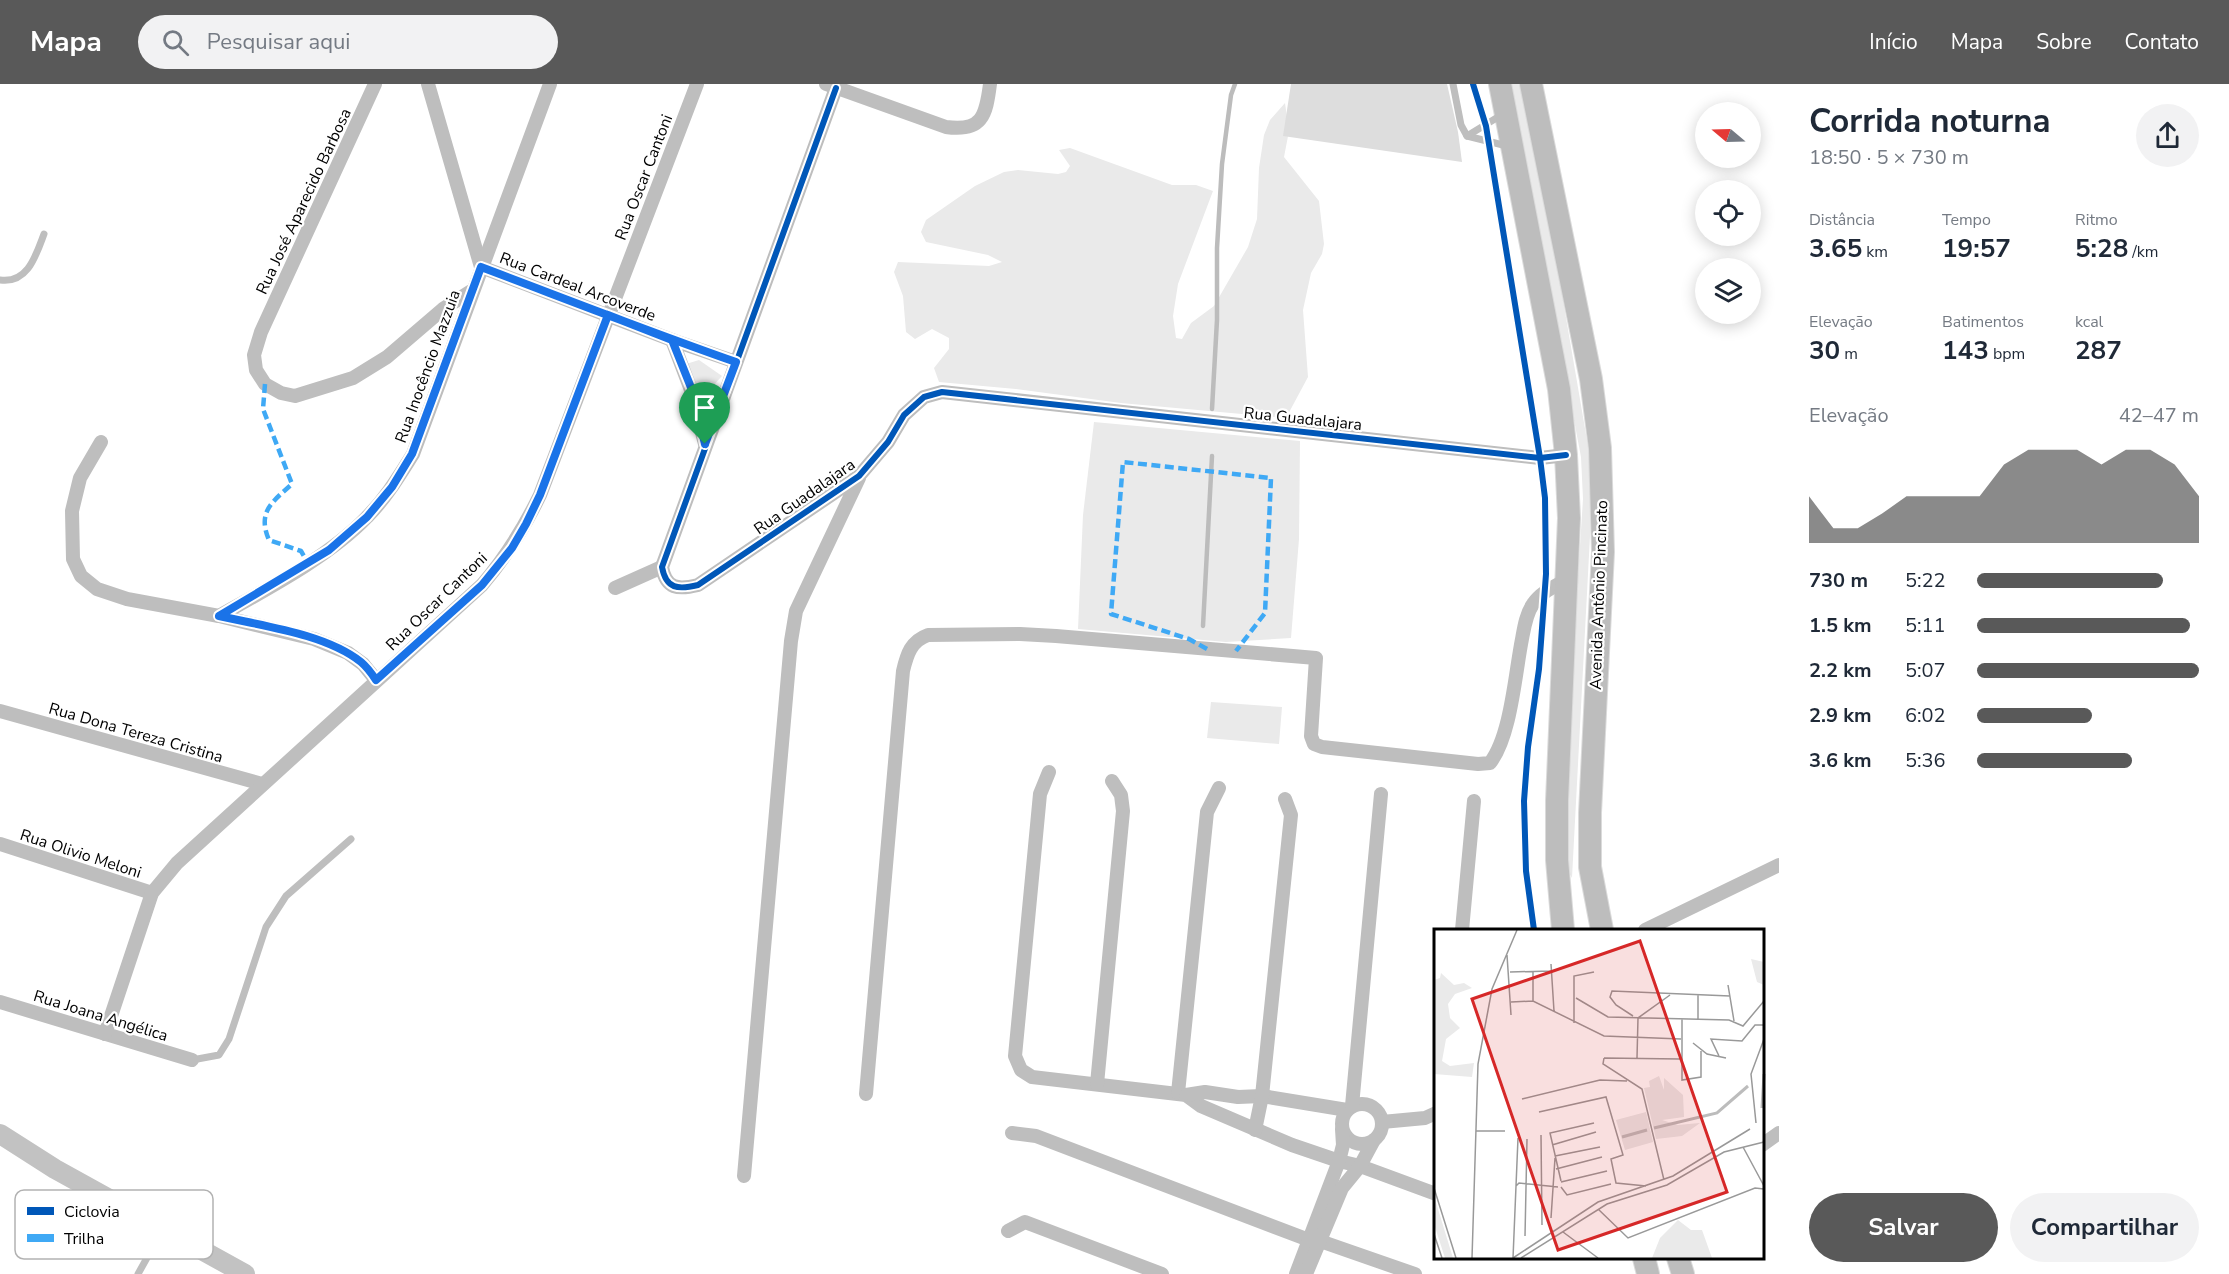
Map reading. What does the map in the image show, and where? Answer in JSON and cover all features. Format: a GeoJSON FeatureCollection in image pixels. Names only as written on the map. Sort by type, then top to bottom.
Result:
{"type":"FeatureCollection","features":[{"type":"Feature","properties":{"kind":"main road","name":"Avenida Antônio Pincinato"},"geometry":{"type":"LineString","coordinates":[[1500,84],[1559,389],[1566,455],[1569,518],[1557,801],[1557,860],[1562,924]]}},
{"type":"Feature","properties":{"kind":"main road","name":"Avenida Antônio Pincinato"},"geometry":{"type":"LineString","coordinates":[[1531,84],[1591,379],[1600,448],[1603,552],[1595,688],[1590,867],[1601,929]]}},
{"type":"Feature","properties":{"kind":"main road"},"geometry":{"type":"LineString","coordinates":[[1562,924],[1596,929]]}},
{"type":"Feature","properties":{"kind":"main road"},"geometry":{"type":"LineString","coordinates":[[0,1134],[55,1169],[94,1190]]}},
{"type":"Feature","properties":{"kind":"main road"},"geometry":{"type":"LineString","coordinates":[[213,1256],[245,1274]]}},
{"type":"Feature","properties":{"kind":"main road"},"geometry":{"type":"LineString","coordinates":[[1644,1259],[1648,1274]]}},
{"type":"Feature","properties":{"kind":"main road"},"geometry":{"type":"LineString","coordinates":[[1679,1259],[1683,1274]]}},
{"type":"Feature","properties":{"kind":"street","name":"Rua José Aparecido Barbosa"},"geometry":{"type":"LineString","coordinates":[[375,84],[261,332],[254,355],[256,370],[265,384],[281,393],[295,396],[352,378],[387,357],[443,309],[473,290]]}},
{"type":"Feature","properties":{"kind":"street","name":"Rua Cardeal Arcoverde"},"geometry":{"type":"LineString","coordinates":[[428,84],[481,267],[736,362]]}},
{"type":"Feature","properties":{"kind":"street","name":"Rua Inocêncio Mazzuia"},"geometry":{"type":"LineString","coordinates":[[219,616],[329,550],[367,517],[392,487],[412,454],[550,84]]}},
{"type":"Feature","properties":{"kind":"street","name":"Rua Oscar Cantoni"},"geometry":{"type":"LineString","coordinates":[[105,1034],[152,893],[177,863],[482,585],[512,548],[540,495],[697,84]]}},
{"type":"Feature","properties":{"kind":"street"},"geometry":{"type":"LineString","coordinates":[[615,588],[662,567],[736,362],[831,86],[946,127],[962,129],[973,127],[982,119],[988,104],[990,84]]}},
{"type":"Feature","properties":{"kind":"street"},"geometry":{"type":"LineString","coordinates":[[672,340],[692,390],[705,444]]}},
{"type":"Feature","properties":{"kind":"street","name":"Rua Guadalajara"},"geometry":{"type":"LineString","coordinates":[[662,567],[664,578],[673,586],[686,588],[698,585],[860,476],[888,442],[904,415],[924,397],[942,392],[1540,458],[1566,455]]}},
{"type":"Feature","properties":{"kind":"street"},"geometry":{"type":"LineString","coordinates":[[101,442],[80,478],[72,511],[73,559],[81,576],[97,589],[127,599],[219,616],[314,639],[348,653],[363,664],[376,680]]}},
{"type":"Feature","properties":{"kind":"street"},"geometry":{"type":"LineString","coordinates":[[744,1176],[791,641],[796,611],[860,476]]}},
{"type":"Feature","properties":{"kind":"street"},"geometry":{"type":"LineString","coordinates":[[866,1094],[903,671],[911,647],[917,639],[928,635],[1020,634],[1316,658],[1311,736],[1314,744],[1322,747],[1478,764],[1490,763],[1498,752],[1507,722],[1525,622],[1532,605],[1545,592],[1566,580]]}},
{"type":"Feature","properties":{"kind":"street","name":"Rua Dona Tereza Cristina"},"geometry":{"type":"LineString","coordinates":[[0,711],[262,784]]}},
{"type":"Feature","properties":{"kind":"street"},"geometry":{"type":"LineString","coordinates":[[1049,772],[1040,794],[1014,1056],[1020,1070],[1032,1077],[1182,1094],[1204,1092],[1238,1098],[1262,1096],[1349,1108]]}},
{"type":"Feature","properties":{"kind":"street"},"geometry":{"type":"LineString","coordinates":[[1097,1084],[1124,811],[1120,795],[1112,781]]}},
{"type":"Feature","properties":{"kind":"street"},"geometry":{"type":"LineString","coordinates":[[1182,1094],[1207,812],[1219,788]]}},
{"type":"Feature","properties":{"kind":"street"},"geometry":{"type":"LineString","coordinates":[[1349,1108],[1381,794]]}},
{"type":"Feature","properties":{"kind":"street"},"geometry":{"type":"LineString","coordinates":[[1255,1130],[1262,1096],[1291,815],[1285,799]]}},
{"type":"Feature","properties":{"kind":"street"},"geometry":{"type":"LineString","coordinates":[[1462,929],[1474,801]]}},
{"type":"Feature","properties":{"kind":"street","name":"Rua Olivio Meloni"},"geometry":{"type":"LineString","coordinates":[[0,844],[152,893]]}},
{"type":"Feature","properties":{"kind":"street"},"geometry":{"type":"LineString","coordinates":[[1647,929],[1779,865]]}},
{"type":"Feature","properties":{"kind":"street","name":"Rua Joana Angélica"},"geometry":{"type":"LineString","coordinates":[[0,1002],[192,1060]]}},
{"type":"Feature","properties":{"kind":"street"},"geometry":{"type":"LineString","coordinates":[[1182,1094],[1201,1106],[1255,1130],[1434,1193]]}},
{"type":"Feature","properties":{"kind":"street"},"geometry":{"type":"LineString","coordinates":[[1296,1274],[1314,1240],[1342,1188],[1360,1166],[1382,1129],[1377,1110],[1372,1106],[1359,1103],[1349,1108],[1343,1116],[1343,1146],[1314,1240],[1306,1274]]}},
{"type":"Feature","properties":{"kind":"street"},"geometry":{"type":"LineString","coordinates":[[1382,1122],[1425,1118],[1434,1114]]}},
{"type":"Feature","properties":{"kind":"street"},"geometry":{"type":"LineString","coordinates":[[1342,1129],[1349,1140],[1355,1143],[1362,1144],[1374,1140]]}},
{"type":"Feature","properties":{"kind":"street"},"geometry":{"type":"LineString","coordinates":[[1012,1133],[1036,1136],[1314,1240],[1415,1274]]}},
{"type":"Feature","properties":{"kind":"street"},"geometry":{"type":"LineString","coordinates":[[1764,1144],[1779,1133]]}},
{"type":"Feature","properties":{"kind":"street"},"geometry":{"type":"LineString","coordinates":[[1008,1231],[1025,1222],[1162,1274]]}},
{"type":"Feature","properties":{"kind":"lane"},"geometry":{"type":"LineString","coordinates":[[1453,84],[1461,125],[1467,136],[1513,147]]}},
{"type":"Feature","properties":{"kind":"lane"},"geometry":{"type":"LineString","coordinates":[[1467,136],[1506,113]]}},
{"type":"Feature","properties":{"kind":"lane"},"geometry":{"type":"LineString","coordinates":[[0,280],[8,281],[26,273],[34,260],[44,234]]}},
{"type":"Feature","properties":{"kind":"lane"},"geometry":{"type":"LineString","coordinates":[[192,1060],[219,1055],[229,1039],[266,927],[286,896],[351,838]]}},
{"type":"Feature","properties":{"kind":"lane"},"geometry":{"type":"LineString","coordinates":[[138,1274],[146,1259]]}},
{"type":"Feature","properties":{"kind":"shaded area"},"geometry":{"type":"Polygon","coordinates":[[[1510,84],[1526,84],[1588,446],[1592,498],[1572,878],[1560,857],[1583,499],[1581,457],[1510,84]]]}},
{"type":"Feature","properties":{"kind":"shaded area"},"geometry":{"type":"Polygon","coordinates":[[[1285,103],[1289,131],[1284,157],[1319,201],[1324,244],[1322,254],[1311,273],[1303,310],[1308,377],[1286,418],[1121,403],[1016,389],[939,382],[934,368],[949,349],[949,338],[932,329],[915,339],[906,332],[903,296],[894,272],[898,262],[989,266],[1002,262],[988,255],[926,242],[921,232],[926,220],[975,186],[1004,172],[1018,170],[1058,174],[1066,172],[1070,166],[1059,150],[1070,148],[1172,185],[1196,185],[1213,191],[1178,284],[1173,316],[1176,338],[1182,339],[1191,323],[1214,306],[1248,247],[1257,219],[1259,168],[1264,135],[1270,120],[1285,103]]]}},
{"type":"Feature","properties":{"kind":"shaded area"},"geometry":{"type":"Polygon","coordinates":[[[699,360],[722,376],[699,401],[686,364],[699,360]]]}},
{"type":"Feature","properties":{"kind":"shaded area"},"geometry":{"type":"Polygon","coordinates":[[[1094,422],[1300,441],[1299,539],[1291,638],[1226,642],[1078,629],[1083,515],[1094,422]]]}},
{"type":"Feature","properties":{"kind":"shaded area"},"geometry":{"type":"Polygon","coordinates":[[[1211,702],[1282,707],[1279,744],[1207,738],[1211,702]]]}},
{"type":"Feature","properties":{"kind":"building"},"geometry":{"type":"Polygon","coordinates":[[[1291,84],[1447,84],[1462,162],[1283,136],[1291,84]]]}},
{"type":"Feature","properties":{"kind":"waterway"},"geometry":{"type":"LineString","coordinates":[[1212,409],[1222,164],[1231,95],[1235,84]]}},
{"type":"Feature","properties":{"kind":"waterway"},"geometry":{"type":"LineString","coordinates":[[1203,626],[1212,456]]}},
{"type":"Feature","properties":{"kind":"marked path"},"geometry":{"type":"LineString","coordinates":[[265,384],[263,409],[292,484],[268,508],[266,530],[269,540],[301,551],[308,563]]}},
{"type":"Feature","properties":{"kind":"marked path"},"geometry":{"type":"LineString","coordinates":[[1207,649],[1189,639],[1111,614],[1123,462],[1271,478],[1265,613],[1236,651]]}},
{"type":"Feature","properties":{"kind":"cycle path"},"geometry":{"type":"LineString","coordinates":[[1473,84],[1486,126],[1545,498],[1546,574],[1539,669],[1528,747],[1524,801],[1526,871],[1534,929]]}},
{"type":"Feature","properties":{"kind":"cycle path"},"geometry":{"type":"LineString","coordinates":[[836,88],[662,567],[666,580],[670,584],[679,587],[698,585],[859,476],[888,442],[904,415],[924,397],[942,392],[1540,458],[1566,455]]}},
{"type":"Feature","properties":{"kind":"route"},"geometry":{"type":"LineString","coordinates":[[481,267],[736,362],[705,444],[692,390],[672,340],[608,315],[540,495],[512,548],[482,585],[376,680],[363,664],[348,653],[314,639],[219,616],[329,550],[367,517],[392,487],[412,454],[481,267]]}}]}
